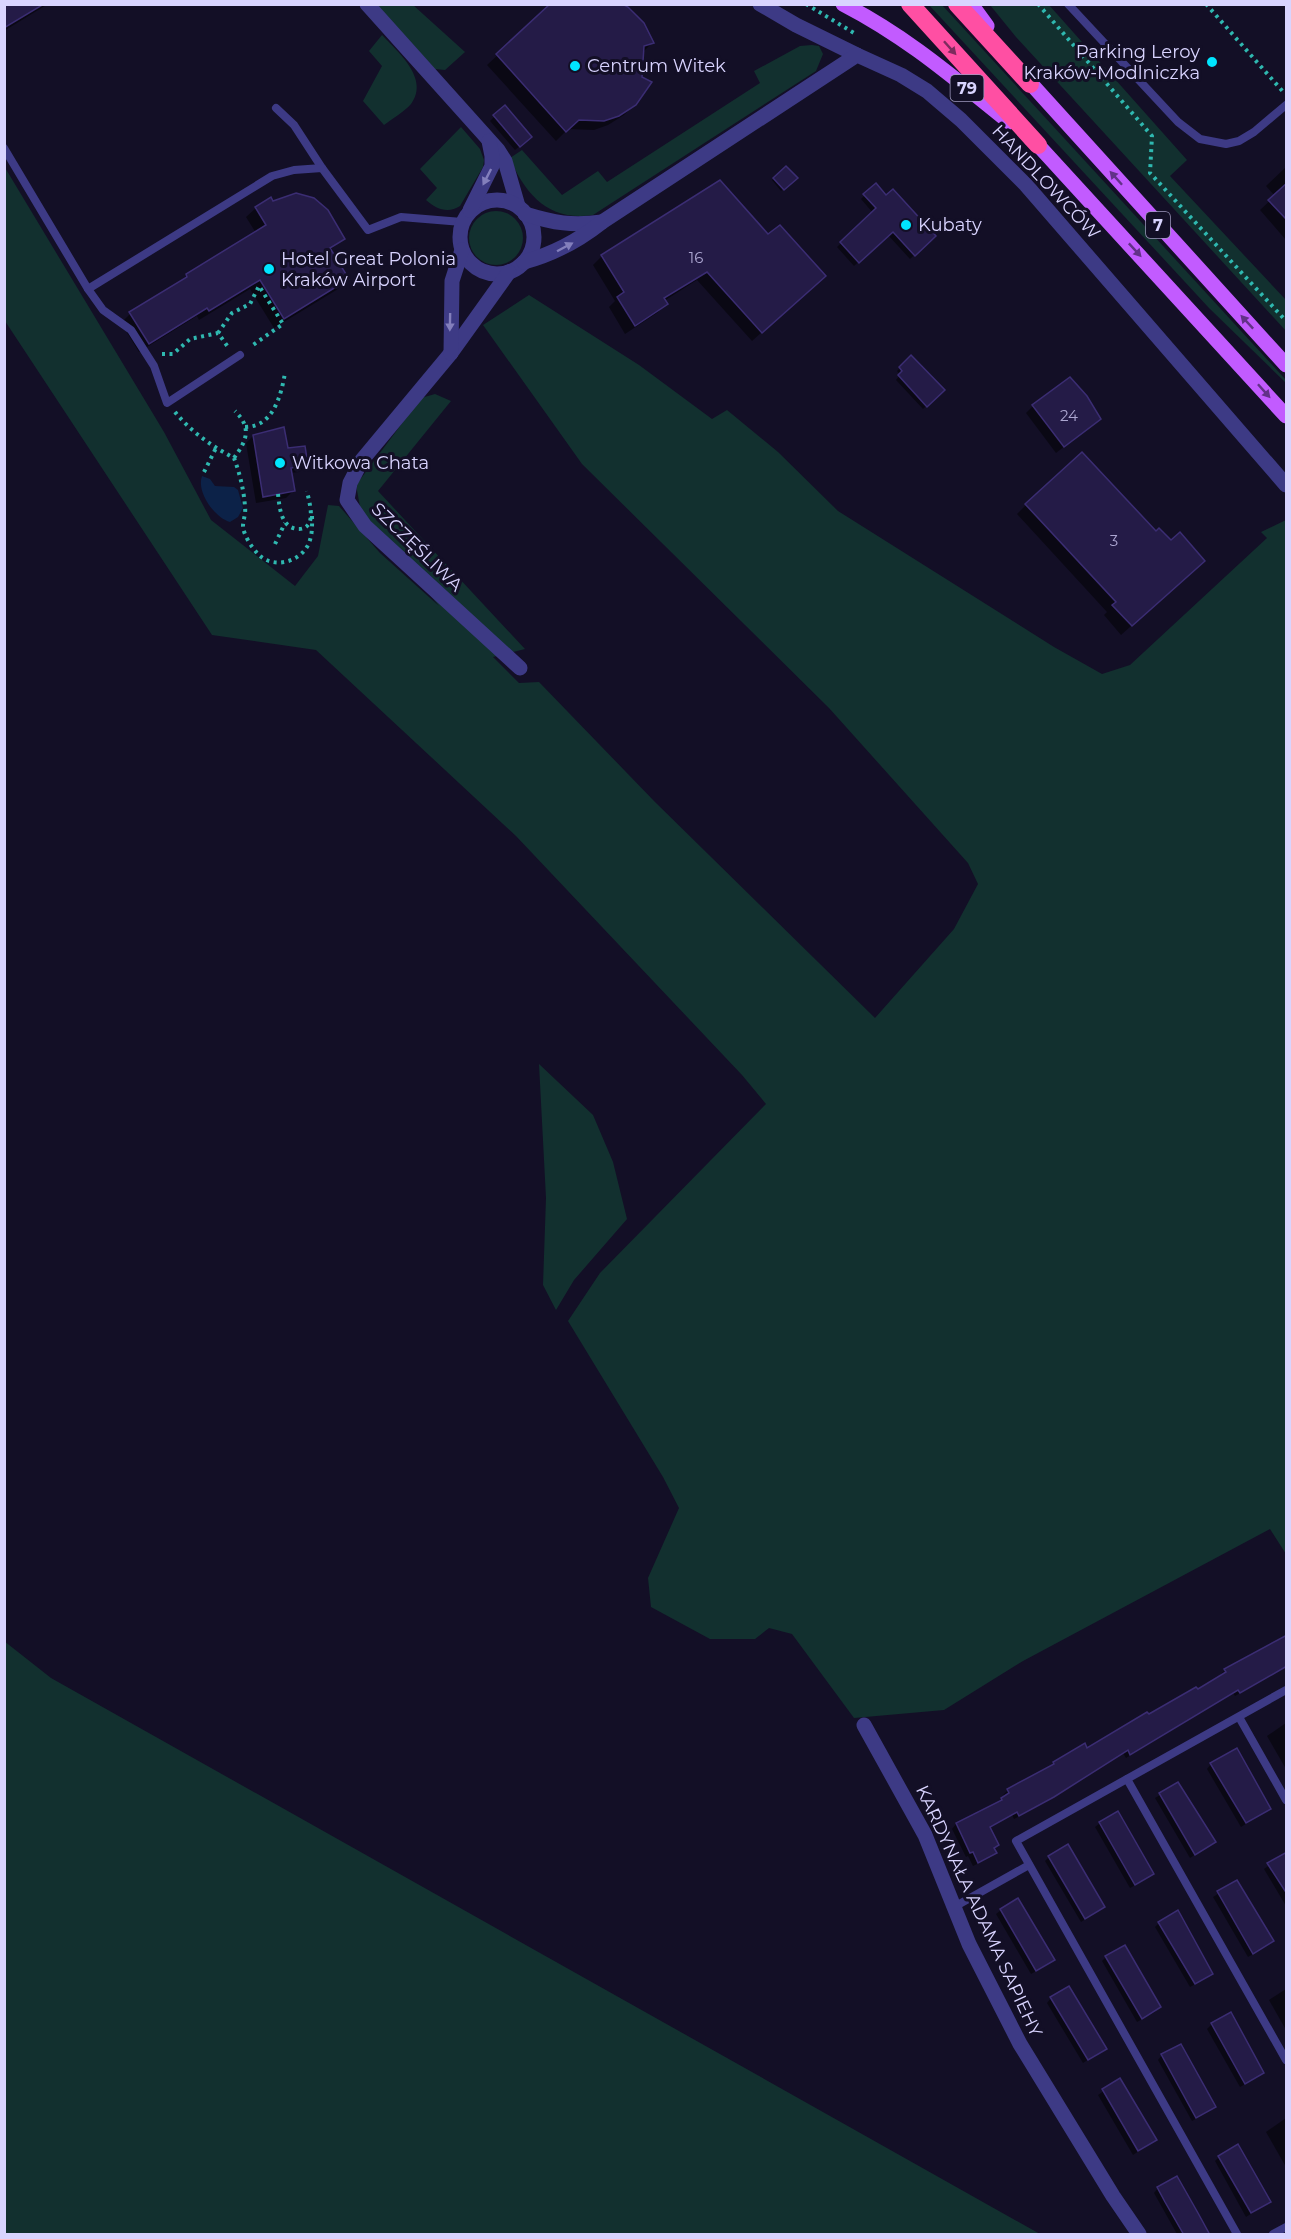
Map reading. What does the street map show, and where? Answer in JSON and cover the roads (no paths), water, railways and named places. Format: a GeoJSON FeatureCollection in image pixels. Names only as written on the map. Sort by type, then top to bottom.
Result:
{"type":"FeatureCollection","features":[{"type":"Feature","properties":{"kind":"highway","name":"7"},"geometry":{"type":"LineString","coordinates":[[910,4],[1038,145]]}},
{"type":"Feature","properties":{"kind":"highway","name":"7"},"geometry":{"type":"LineString","coordinates":[[957,4],[1030,84]]}},
{"type":"Feature","properties":{"kind":"main road","name":"79"},"geometry":{"type":"LineString","coordinates":[[843,4],[916,47],[1038,145]]}},
{"type":"Feature","properties":{"kind":"main road"},"geometry":{"type":"LineString","coordinates":[[971,4],[1030,84]]}},
{"type":"Feature","properties":{"kind":"main road","name":"7"},"geometry":{"type":"LineString","coordinates":[[1030,84],[1287,365]]}},
{"type":"Feature","properties":{"kind":"main road","name":"7"},"geometry":{"type":"LineString","coordinates":[[1038,145],[1287,416]]}},
{"type":"Feature","properties":{"kind":"street"},"geometry":{"type":"LineString","coordinates":[[367,4],[506,161],[522,210],[532,225],[534,236],[532,248],[524,262]]}},
{"type":"Feature","properties":{"kind":"street","name":"HANDLOWCÓW"},"geometry":{"type":"LineString","coordinates":[[760,4],[796,25],[901,75],[927,91],[978,136],[1026,185],[1287,485]]}},
{"type":"Feature","properties":{"kind":"street"},"geometry":{"type":"LineString","coordinates":[[489,141],[492,166],[466,217],[459,241],[468,260],[476,268],[487,273],[498,274],[509,272],[524,262],[548,256],[585,236],[602,222],[857,55]]}},
{"type":"Feature","properties":{"kind":"street"},"geometry":{"type":"LineString","coordinates":[[466,217],[488,201],[508,202],[522,210],[557,223],[578,225],[602,222]]}},
{"type":"Feature","properties":{"kind":"street"},"geometry":{"type":"LineString","coordinates":[[451,353],[452,281],[462,250]]}},
{"type":"Feature","properties":{"kind":"street","name":"SZCZĘŚLIWA"},"geometry":{"type":"LineString","coordinates":[[509,272],[451,353],[362,460],[350,483],[347,500],[356,515],[372,532],[520,668]]}},
{"type":"Feature","properties":{"kind":"street","name":"KARDYNAŁA ADAMA SAPIEHY"},"geometry":{"type":"LineString","coordinates":[[864,1725],[925,1835],[969,1944],[1020,2044],[1139,2235]]}},
{"type":"Feature","properties":{"kind":"lane"},"geometry":{"type":"LineString","coordinates":[[1068,4],[1178,122],[1200,140],[1226,144],[1239,141],[1287,105]]}},
{"type":"Feature","properties":{"kind":"lane"},"geometry":{"type":"LineString","coordinates":[[276,108],[294,125],[322,168],[368,230],[400,217],[466,217]]}},
{"type":"Feature","properties":{"kind":"lane"},"geometry":{"type":"LineString","coordinates":[[4,148],[88,289],[103,310],[131,330],[154,366],[167,403],[237,356]]}},
{"type":"Feature","properties":{"kind":"lane"},"geometry":{"type":"LineString","coordinates":[[88,289],[272,176],[294,170],[322,168]]}},
{"type":"Feature","properties":{"kind":"lane"},"geometry":{"type":"LineString","coordinates":[[1237,2235],[1016,1840],[1287,1690]]}},
{"type":"Feature","properties":{"kind":"lane"},"geometry":{"type":"LineString","coordinates":[[1239,1717],[1287,1800]]}},
{"type":"Feature","properties":{"kind":"lane"},"geometry":{"type":"LineString","coordinates":[[1127,1779],[1287,2060]]}},
{"type":"Feature","properties":{"kind":"lane"},"geometry":{"type":"LineString","coordinates":[[954,1907],[1029,1865]]}},
{"type":"Feature","properties":{"kind":"lane"},"geometry":{"type":"LineString","coordinates":[[1273,2235],[1287,2227]]}},
{"type":"Feature","properties":{"kind":"water"},"geometry":{"type":"Polygon","coordinates":[[[202,476],[210,479],[215,486],[234,487],[238,490],[243,508],[238,517],[230,522],[224,520],[213,510],[204,497],[202,476]]]}},
{"type":"Feature","properties":{"kind":"place","name":"Parking Leroy Kraków-Modlniczka"},"geometry":{"type":"Point","coordinates":[1212,62]}},
{"type":"Feature","properties":{"kind":"place","name":"Centrum Witek"},"geometry":{"type":"Point","coordinates":[575,66]}},
{"type":"Feature","properties":{"kind":"place","name":"Kubaty"},"geometry":{"type":"Point","coordinates":[906,225]}},
{"type":"Feature","properties":{"kind":"place","name":"Hotel Great Polonia Kraków Airport"},"geometry":{"type":"Point","coordinates":[269,269]}},
{"type":"Feature","properties":{"kind":"place","name":"Witkowa Chata"},"geometry":{"type":"Point","coordinates":[280,463]}}]}
